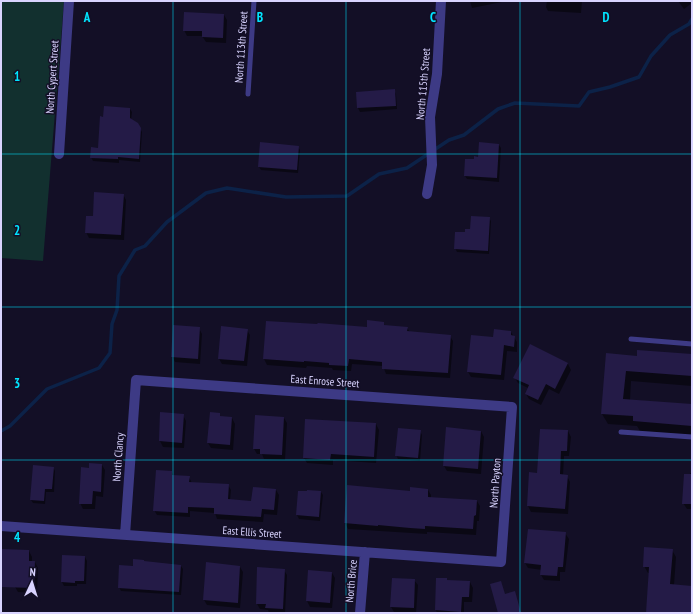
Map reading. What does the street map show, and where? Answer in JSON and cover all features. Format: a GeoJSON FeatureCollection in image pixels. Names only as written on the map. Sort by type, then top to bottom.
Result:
{"type":"FeatureCollection","features":[{"type":"Feature","properties":{"kind":"street","name":"North Cypert Street"},"geometry":{"type":"LineString","coordinates":[[58,154],[69,1]]}},
{"type":"Feature","properties":{"kind":"street","name":"North 115th Street"},"geometry":{"type":"LineString","coordinates":[[427,194],[432,165],[430,117],[437,74],[441,1]]}},
{"type":"Feature","properties":{"kind":"street","name":"East Enrose Street"},"geometry":{"type":"LineString","coordinates":[[136,380],[512,407]]}},
{"type":"Feature","properties":{"kind":"street","name":"North Clancy"},"geometry":{"type":"LineString","coordinates":[[125,535],[136,380]]}},
{"type":"Feature","properties":{"kind":"street","name":"North Payton"},"geometry":{"type":"LineString","coordinates":[[501,562],[512,407]]}},
{"type":"Feature","properties":{"kind":"street","name":"East Ellis Street"},"geometry":{"type":"LineString","coordinates":[[1,526],[501,562]]}},
{"type":"Feature","properties":{"kind":"street","name":"North Brice"},"geometry":{"type":"LineString","coordinates":[[360,613],[365,552]]}},
{"type":"Feature","properties":{"kind":"lane","name":"North 113th Street"},"geometry":{"type":"LineString","coordinates":[[248,94],[254,1]]}},
{"type":"Feature","properties":{"kind":"lane"},"geometry":{"type":"LineString","coordinates":[[631,339],[692,344]]}},
{"type":"Feature","properties":{"kind":"lane"},"geometry":{"type":"LineString","coordinates":[[621,432],[692,437]]}},
{"type":"Feature","properties":{"kind":"green space"},"geometry":{"type":"Polygon","coordinates":[[[1,1],[64,1],[43,261],[1,258],[1,1]]]}},
{"type":"Feature","properties":{"kind":"building"},"geometry":{"type":"Polygon","coordinates":[[[184,12],[224,14],[223,38],[202,37],[202,31],[183,31],[184,12]]]}},
{"type":"Feature","properties":{"kind":"building"},"geometry":{"type":"Polygon","coordinates":[[[395,89],[396,106],[357,108],[356,92],[395,89]]]}},
{"type":"Feature","properties":{"kind":"building"},"geometry":{"type":"Polygon","coordinates":[[[104,106],[130,108],[130,118],[138,123],[141,128],[139,159],[118,157],[118,159],[90,158],[91,147],[98,148],[100,116],[103,117],[104,106]]]}},
{"type":"Feature","properties":{"kind":"building"},"geometry":{"type":"Polygon","coordinates":[[[260,142],[299,146],[297,170],[258,167],[260,142]]]}},
{"type":"Feature","properties":{"kind":"building"},"geometry":{"type":"Polygon","coordinates":[[[479,142],[499,144],[497,178],[464,176],[465,159],[474,159],[474,156],[478,157],[479,142]]]}},
{"type":"Feature","properties":{"kind":"building"},"geometry":{"type":"Polygon","coordinates":[[[94,192],[124,194],[121,235],[85,233],[86,216],[93,216],[94,192]]]}},
{"type":"Feature","properties":{"kind":"building"},"geometry":{"type":"Polygon","coordinates":[[[471,216],[490,217],[488,251],[454,249],[455,232],[465,232],[465,229],[470,229],[471,216]]]}},
{"type":"Feature","properties":{"kind":"building"},"geometry":{"type":"Polygon","coordinates":[[[367,320],[384,322],[384,325],[408,327],[407,331],[451,335],[448,373],[382,369],[382,362],[349,359],[348,366],[329,365],[329,363],[263,359],[266,321],[367,327],[367,320]]]}},
{"type":"Feature","properties":{"kind":"building"},"geometry":{"type":"Polygon","coordinates":[[[173,325],[200,327],[198,359],[171,357],[173,325]]]}},
{"type":"Feature","properties":{"kind":"building"},"geometry":{"type":"Polygon","coordinates":[[[221,326],[248,329],[244,361],[218,359],[221,326]]]}},
{"type":"Feature","properties":{"kind":"building"},"geometry":{"type":"Polygon","coordinates":[[[494,329],[511,331],[511,335],[515,336],[514,347],[504,345],[501,375],[467,372],[471,335],[493,337],[494,329]]]}},
{"type":"Feature","properties":{"kind":"building"},"geometry":{"type":"Polygon","coordinates":[[[530,344],[568,363],[555,389],[546,384],[538,400],[525,394],[529,385],[513,378],[530,344]]]}},
{"type":"Feature","properties":{"kind":"building"},"geometry":{"type":"Polygon","coordinates":[[[637,350],[692,354],[692,376],[626,371],[623,399],[692,404],[692,426],[633,421],[633,416],[601,414],[606,353],[637,356],[637,350]]]}},
{"type":"Feature","properties":{"kind":"building"},"geometry":{"type":"Polygon","coordinates":[[[160,412],[184,414],[182,443],[159,441],[160,412]]]}},
{"type":"Feature","properties":{"kind":"building"},"geometry":{"type":"Polygon","coordinates":[[[210,412],[220,413],[220,416],[232,417],[230,445],[207,443],[210,412]]]}},
{"type":"Feature","properties":{"kind":"building"},"geometry":{"type":"Polygon","coordinates":[[[255,415],[284,417],[282,455],[260,454],[260,449],[253,449],[255,415]]]}},
{"type":"Feature","properties":{"kind":"building"},"geometry":{"type":"Polygon","coordinates":[[[305,419],[376,423],[374,457],[331,454],[330,460],[303,458],[305,419]]]}},
{"type":"Feature","properties":{"kind":"building"},"geometry":{"type":"Polygon","coordinates":[[[446,427],[481,431],[478,469],[443,466],[446,427]]]}},
{"type":"Feature","properties":{"kind":"building"},"geometry":{"type":"Polygon","coordinates":[[[398,428],[421,430],[418,458],[395,456],[398,428]]]}},
{"type":"Feature","properties":{"kind":"building"},"geometry":{"type":"Polygon","coordinates":[[[540,429],[568,430],[567,451],[561,451],[560,474],[568,475],[565,509],[527,506],[529,472],[537,473],[540,429]]]}},
{"type":"Feature","properties":{"kind":"building"},"geometry":{"type":"Polygon","coordinates":[[[89,463],[102,464],[101,492],[93,491],[92,504],[79,504],[81,467],[89,468],[89,463]]]}},
{"type":"Feature","properties":{"kind":"building"},"geometry":{"type":"Polygon","coordinates":[[[33,465],[54,467],[52,489],[45,489],[44,501],[30,500],[33,465]]]}},
{"type":"Feature","properties":{"kind":"building"},"geometry":{"type":"Polygon","coordinates":[[[156,470],[172,471],[172,475],[190,476],[189,482],[229,484],[228,499],[251,501],[253,487],[276,489],[274,510],[262,509],[261,517],[214,514],[214,508],[188,507],[188,513],[153,511],[156,470]]]}},
{"type":"Feature","properties":{"kind":"building"},"geometry":{"type":"Polygon","coordinates":[[[684,474],[692,474],[692,504],[682,504],[684,474]]]}},
{"type":"Feature","properties":{"kind":"building"},"geometry":{"type":"Polygon","coordinates":[[[347,485],[410,491],[410,487],[428,489],[428,497],[477,500],[473,529],[425,526],[425,529],[344,523],[347,485]]]}},
{"type":"Feature","properties":{"kind":"building"},"geometry":{"type":"Polygon","coordinates":[[[298,491],[321,491],[319,517],[296,515],[298,491]]]}},
{"type":"Feature","properties":{"kind":"building"},"geometry":{"type":"Polygon","coordinates":[[[528,529],[566,532],[563,567],[558,567],[557,576],[540,575],[541,565],[524,563],[528,529]]]}},
{"type":"Feature","properties":{"kind":"building"},"geometry":{"type":"Polygon","coordinates":[[[644,547],[673,549],[670,584],[692,586],[692,613],[646,613],[649,567],[643,567],[644,547]]]}},
{"type":"Feature","properties":{"kind":"building"},"geometry":{"type":"Polygon","coordinates":[[[1,549],[29,550],[29,561],[35,561],[34,588],[1,587],[1,549]]]}},
{"type":"Feature","properties":{"kind":"building"},"geometry":{"type":"Polygon","coordinates":[[[62,555],[85,556],[84,581],[75,581],[75,583],[61,582],[62,555]]]}},
{"type":"Feature","properties":{"kind":"building"},"geometry":{"type":"Polygon","coordinates":[[[133,559],[181,565],[179,592],[118,588],[119,565],[133,566],[133,559]]]}},
{"type":"Feature","properties":{"kind":"building"},"geometry":{"type":"Polygon","coordinates":[[[206,562],[240,566],[238,603],[203,600],[206,562]]]}},
{"type":"Feature","properties":{"kind":"building"},"geometry":{"type":"Polygon","coordinates":[[[257,567],[285,569],[283,609],[265,608],[266,604],[256,604],[257,567]]]}},
{"type":"Feature","properties":{"kind":"building"},"geometry":{"type":"Polygon","coordinates":[[[308,570],[332,572],[330,603],[306,601],[308,570]]]}},
{"type":"Feature","properties":{"kind":"building"},"geometry":{"type":"Polygon","coordinates":[[[392,578],[415,579],[414,608],[390,607],[392,578]]]}},
{"type":"Feature","properties":{"kind":"building"},"geometry":{"type":"Polygon","coordinates":[[[436,578],[470,581],[469,597],[462,597],[461,612],[435,610],[436,578]]]}},
{"type":"Feature","properties":{"kind":"building"},"geometry":{"type":"Polygon","coordinates":[[[501,581],[505,594],[515,591],[521,613],[498,613],[490,584],[501,581]]]}},
{"type":"Feature","properties":{"kind":"waterway"},"geometry":{"type":"LineString","coordinates":[[1,431],[10,426],[47,389],[99,368],[110,353],[112,324],[117,310],[119,276],[135,250],[145,246],[167,222],[206,193],[227,188],[286,197],[347,196],[379,174],[407,168],[449,140],[464,135],[498,109],[515,103],[579,106],[589,92],[610,87],[639,77],[651,56],[670,35],[689,24],[692,19]]}}]}
